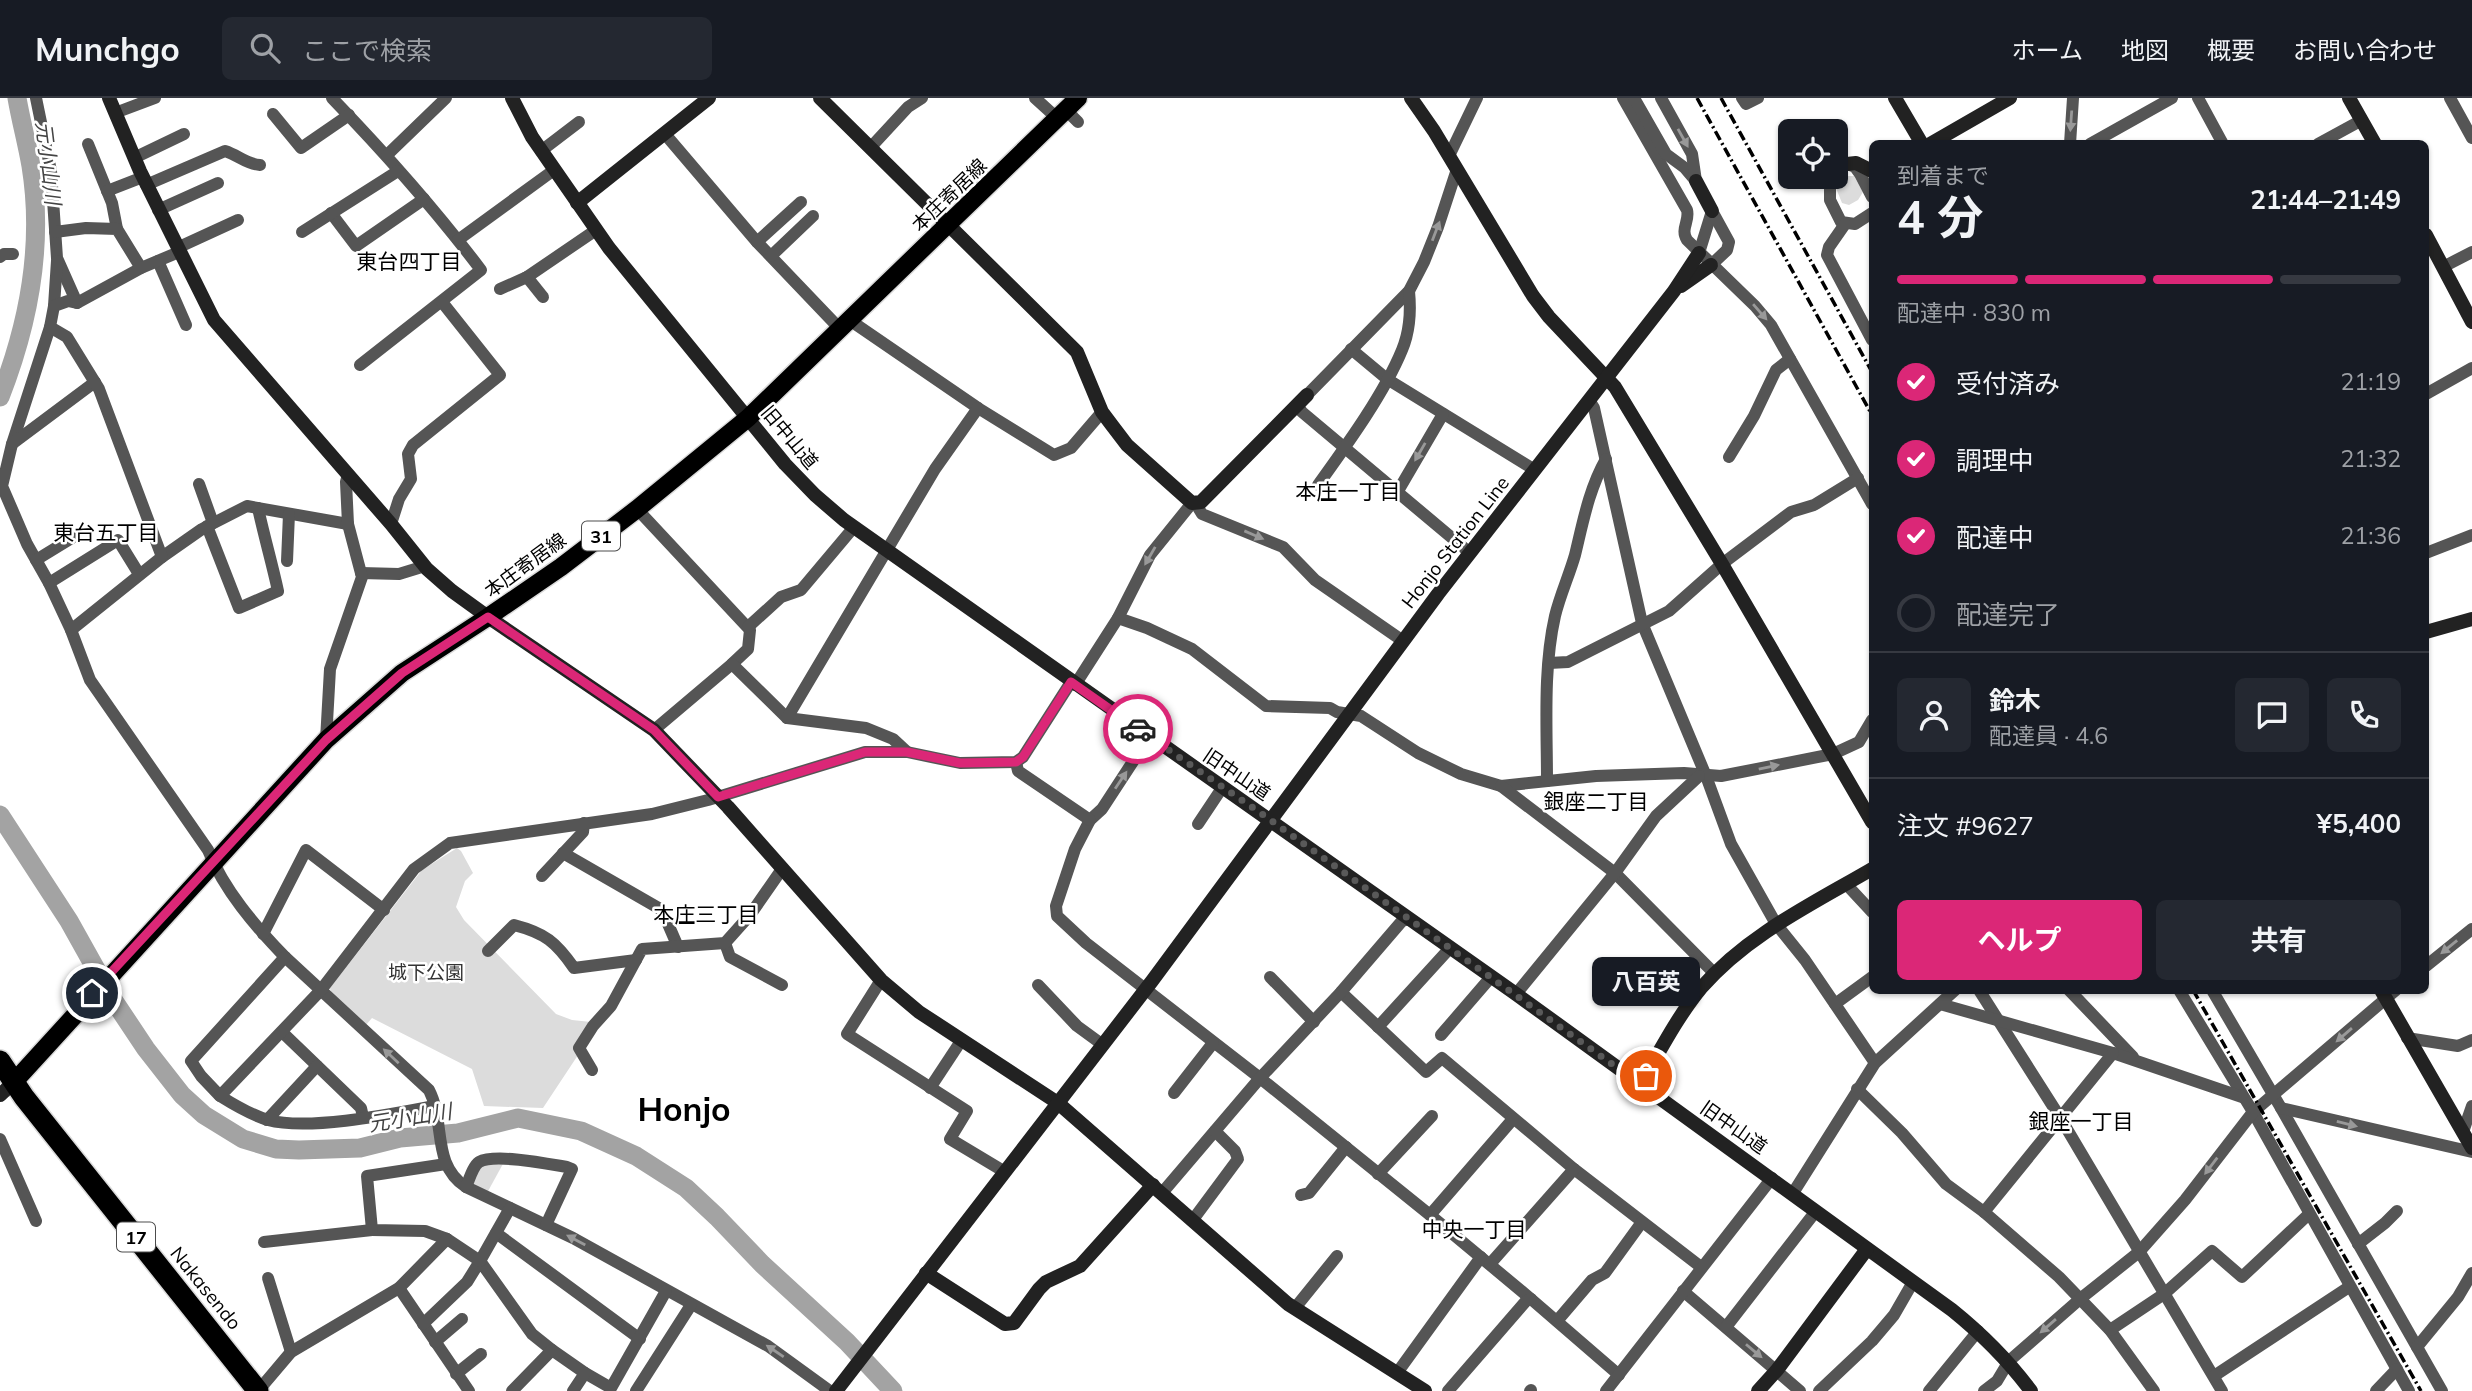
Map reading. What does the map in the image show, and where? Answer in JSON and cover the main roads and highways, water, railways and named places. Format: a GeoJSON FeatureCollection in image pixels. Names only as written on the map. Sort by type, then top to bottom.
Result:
{"type":"FeatureCollection","features":[{"type":"Feature","properties":{"kind":"highway","name":"17"},"geometry":{"type":"LineString","coordinates":[[0,1061],[7,1089]]}},
{"type":"Feature","properties":{"kind":"highway","name":"Nakasendo"},"geometry":{"type":"LineString","coordinates":[[7,1089],[258,1391]]}},
{"type":"Feature","properties":{"kind":"main road","name":"本庄寄居線"},"geometry":{"type":"LineString","coordinates":[[7,1089],[326,740],[402,673],[488,617],[637,509],[748,418],[948,225],[1070,112]]}},
{"type":"Feature","properties":{"kind":"waterway","name":"元小山川"},"geometry":{"type":"LineString","coordinates":[[0,397],[19,341],[35,255],[35,196],[17,98]]}},
{"type":"Feature","properties":{"kind":"waterway","name":"元小山川"},"geometry":{"type":"LineString","coordinates":[[0,815],[69,921],[112,998],[146,1049],[182,1095],[204,1115],[243,1139],[276,1149],[299,1150],[360,1148],[400,1138],[458,1133],[518,1118],[581,1131],[636,1156],[686,1188],[762,1264],[847,1342],[893,1391]]}},
{"type":"Feature","properties":{"kind":"railway"},"geometry":{"type":"LineString","coordinates":[[1697,98],[1869,410]]}},
{"type":"Feature","properties":{"kind":"railway"},"geometry":{"type":"LineString","coordinates":[[1721,98],[1869,367]]}},
{"type":"Feature","properties":{"kind":"railway"},"geometry":{"type":"LineString","coordinates":[[2195,994],[2421,1391]]}},
{"type":"Feature","properties":{"kind":"place","name":"八百英"},"geometry":{"type":"Point","coordinates":[1646,1076]}},
{"type":"Feature","properties":{"kind":"district","name":"東台四丁目"},"geometry":{"type":"Point","coordinates":[409,261]}},
{"type":"Feature","properties":{"kind":"district","name":"本庄一丁目"},"geometry":{"type":"Point","coordinates":[1348,491]}},
{"type":"Feature","properties":{"kind":"district","name":"東台五丁目"},"geometry":{"type":"Point","coordinates":[106,532]}},
{"type":"Feature","properties":{"kind":"district","name":"銀座二丁目"},"geometry":{"type":"Point","coordinates":[1596,801]}},
{"type":"Feature","properties":{"kind":"district","name":"本庄三丁目"},"geometry":{"type":"Point","coordinates":[706,914]}},
{"type":"Feature","properties":{"kind":"district","name":"Honjo"},"geometry":{"type":"Point","coordinates":[684,1108]}},
{"type":"Feature","properties":{"kind":"district","name":"銀座一丁目"},"geometry":{"type":"Point","coordinates":[2081,1121]}},
{"type":"Feature","properties":{"kind":"district","name":"中央一丁目"},"geometry":{"type":"Point","coordinates":[1474,1229]}},
{"type":"Feature","properties":{"kind":"park label","name":"城下公園"},"geometry":{"type":"Point","coordinates":[426,972]}}]}
